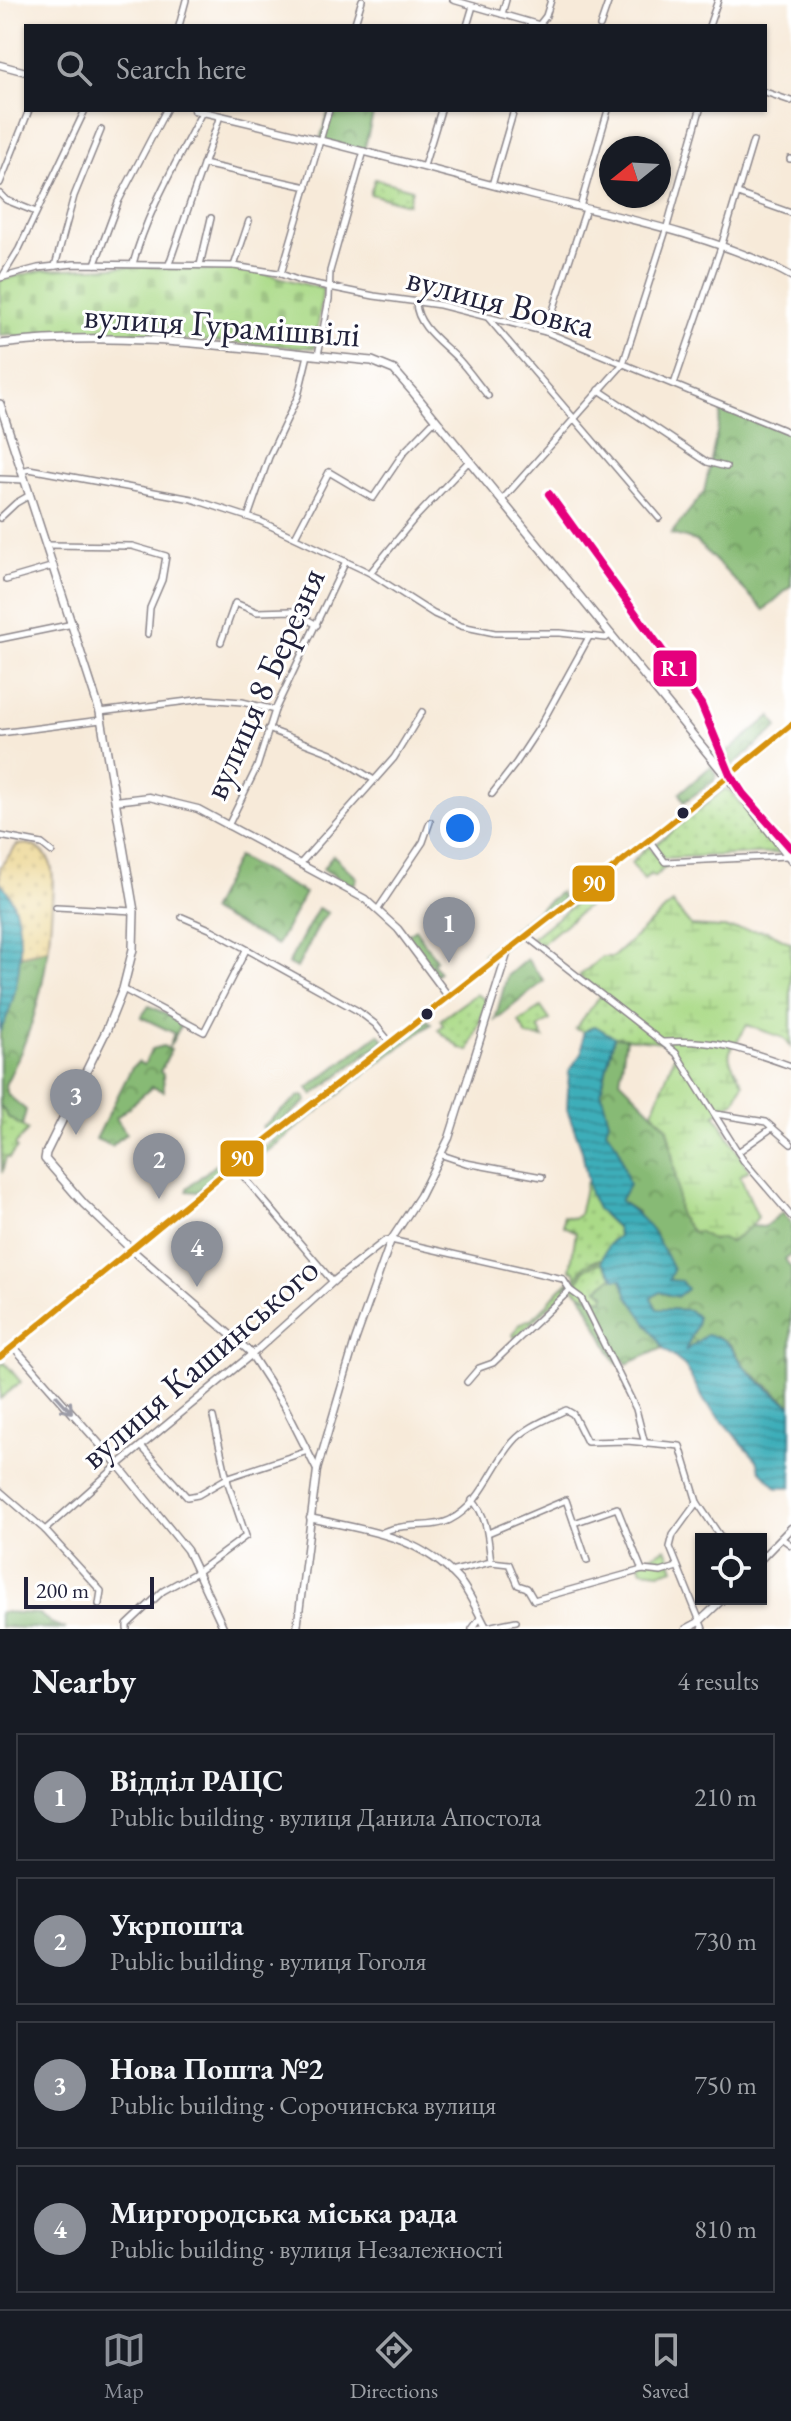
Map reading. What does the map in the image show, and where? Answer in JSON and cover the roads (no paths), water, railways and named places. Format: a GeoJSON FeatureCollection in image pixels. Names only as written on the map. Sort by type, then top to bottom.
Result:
{"type":"FeatureCollection","features":[{"type":"Feature","properties":{"kind":"main road","name":"вулиця Гурамішвілі"},"geometry":{"type":"LineString","coordinates":[[0,344],[84,338],[372,361],[389,367],[470,460],[727,777]]}},
{"type":"Feature","properties":{"kind":"main road"},"geometry":{"type":"LineString","coordinates":[[0,404],[101,716],[134,911],[133,949],[123,989],[45,1159],[95,1215],[131,1249]]}},
{"type":"Feature","properties":{"kind":"street"},"geometry":{"type":"LineString","coordinates":[[180,24],[186,0]]}},
{"type":"Feature","properties":{"kind":"street"},"geometry":{"type":"LineString","coordinates":[[355,24],[362,0]]}},
{"type":"Feature","properties":{"kind":"street"},"geometry":{"type":"LineString","coordinates":[[453,0],[534,24]]}},
{"type":"Feature","properties":{"kind":"street"},"geometry":{"type":"LineString","coordinates":[[502,14],[506,0]]}},
{"type":"Feature","properties":{"kind":"street"},"geometry":{"type":"LineString","coordinates":[[541,24],[551,0]]}},
{"type":"Feature","properties":{"kind":"street"},"geometry":{"type":"LineString","coordinates":[[601,24],[609,0]]}},
{"type":"Feature","properties":{"kind":"street"},"geometry":{"type":"LineString","coordinates":[[710,24],[718,0]]}},
{"type":"Feature","properties":{"kind":"street"},"geometry":{"type":"LineString","coordinates":[[468,24],[473,6]]}},
{"type":"Feature","properties":{"kind":"street"},"geometry":{"type":"LineString","coordinates":[[0,66],[24,72]]}},
{"type":"Feature","properties":{"kind":"street"},"geometry":{"type":"LineString","coordinates":[[767,93],[791,101]]}},
{"type":"Feature","properties":{"kind":"street"},"geometry":{"type":"LineString","coordinates":[[0,183],[28,112]]}},
{"type":"Feature","properties":{"kind":"street"},"geometry":{"type":"LineString","coordinates":[[1,277],[19,249],[84,112]]}},
{"type":"Feature","properties":{"kind":"street"},"geometry":{"type":"LineString","coordinates":[[95,264],[115,209],[165,112]]}},
{"type":"Feature","properties":{"kind":"street"},"geometry":{"type":"LineString","coordinates":[[133,264],[154,204],[198,112]]}},
{"type":"Feature","properties":{"kind":"street"},"geometry":{"type":"LineString","coordinates":[[202,112],[364,150],[666,230],[759,260],[791,276]]}},
{"type":"Feature","properties":{"kind":"street"},"geometry":{"type":"LineString","coordinates":[[281,274],[328,112]]}},
{"type":"Feature","properties":{"kind":"street"},"geometry":{"type":"LineString","coordinates":[[424,166],[440,112]]}},
{"type":"Feature","properties":{"kind":"street"},"geometry":{"type":"LineString","coordinates":[[492,185],[513,112]]}},
{"type":"Feature","properties":{"kind":"street"},"geometry":{"type":"LineString","coordinates":[[546,332],[607,112]]}},
{"type":"Feature","properties":{"kind":"street"},"geometry":{"type":"LineString","coordinates":[[502,500],[623,364],[699,112]]}},
{"type":"Feature","properties":{"kind":"street"},"geometry":{"type":"LineString","coordinates":[[169,264],[220,116]]}},
{"type":"Feature","properties":{"kind":"street"},"geometry":{"type":"LineString","coordinates":[[55,266],[74,196],[101,130]]}},
{"type":"Feature","properties":{"kind":"street"},"geometry":{"type":"LineString","coordinates":[[674,384],[753,141]]}},
{"type":"Feature","properties":{"kind":"street"},"geometry":{"type":"LineString","coordinates":[[318,356],[330,271],[364,150]]}},
{"type":"Feature","properties":{"kind":"street"},"geometry":{"type":"LineString","coordinates":[[203,164],[307,187]]}},
{"type":"Feature","properties":{"kind":"street"},"geometry":{"type":"LineString","coordinates":[[0,194],[6,200],[36,212]]}},
{"type":"Feature","properties":{"kind":"street"},"geometry":{"type":"LineString","coordinates":[[738,194],[791,213]]}},
{"type":"Feature","properties":{"kind":"street"},"geometry":{"type":"LineString","coordinates":[[200,265],[211,218]]}},
{"type":"Feature","properties":{"kind":"street"},"geometry":{"type":"LineString","coordinates":[[234,266],[249,221]]}},
{"type":"Feature","properties":{"kind":"street","name":"вулиця Вовка"},"geometry":{"type":"LineString","coordinates":[[1,277],[55,266],[95,264],[234,266],[330,287],[440,305],[546,332],[791,433]]}},
{"type":"Feature","properties":{"kind":"street"},"geometry":{"type":"LineString","coordinates":[[416,303],[417,312],[428,330],[460,360],[488,396]]}},
{"type":"Feature","properties":{"kind":"street"},"geometry":{"type":"LineString","coordinates":[[489,319],[659,518]]}},
{"type":"Feature","properties":{"kind":"street"},"geometry":{"type":"LineString","coordinates":[[248,517],[269,457],[298,396],[308,355]]}},
{"type":"Feature","properties":{"kind":"street"},"geometry":{"type":"LineString","coordinates":[[599,390],[707,462],[726,467]]}},
{"type":"Feature","properties":{"kind":"street"},"geometry":{"type":"LineString","coordinates":[[295,537],[329,472],[373,498],[404,452],[436,419]]}},
{"type":"Feature","properties":{"kind":"street"},"geometry":{"type":"LineString","coordinates":[[370,573],[415,518],[470,460]]}},
{"type":"Feature","properties":{"kind":"street"},"geometry":{"type":"LineString","coordinates":[[22,471],[29,469],[192,499],[248,517],[370,573],[434,614],[461,626],[495,633],[560,633],[606,638],[612,634]]}},
{"type":"Feature","properties":{"kind":"street"},"geometry":{"type":"LineString","coordinates":[[0,479],[25,480]]}},
{"type":"Feature","properties":{"kind":"street"},"geometry":{"type":"LineString","coordinates":[[0,518],[30,495]]}},
{"type":"Feature","properties":{"kind":"street"},"geometry":{"type":"LineString","coordinates":[[47,545],[132,546],[166,556],[162,580],[150,608],[148,634]]}},
{"type":"Feature","properties":{"kind":"street","name":"вулиця 8 Березня"},"geometry":{"type":"LineString","coordinates":[[228,826],[257,767],[275,710],[346,561]]}},
{"type":"Feature","properties":{"kind":"street"},"geometry":{"type":"LineString","coordinates":[[6,580],[54,566]]}},
{"type":"Feature","properties":{"kind":"street"},"geometry":{"type":"LineString","coordinates":[[221,642],[235,603],[257,612],[292,611],[317,625]]}},
{"type":"Feature","properties":{"kind":"street"},"geometry":{"type":"LineString","coordinates":[[0,639],[73,624]]}},
{"type":"Feature","properties":{"kind":"street"},"geometry":{"type":"LineString","coordinates":[[492,794],[539,728],[589,637]]}},
{"type":"Feature","properties":{"kind":"street"},"geometry":{"type":"LineString","coordinates":[[0,733],[204,699],[242,702],[275,710]]}},
{"type":"Feature","properties":{"kind":"street"},"geometry":{"type":"LineString","coordinates":[[300,864],[394,758],[422,712]]}},
{"type":"Feature","properties":{"kind":"street"},"geometry":{"type":"LineString","coordinates":[[0,1357],[234,1165],[791,725]]}},
{"type":"Feature","properties":{"kind":"street"},"geometry":{"type":"LineString","coordinates":[[268,729],[331,753],[374,780]]}},
{"type":"Feature","properties":{"kind":"street"},"geometry":{"type":"LineString","coordinates":[[727,777],[789,858]]}},
{"type":"Feature","properties":{"kind":"street"},"geometry":{"type":"LineString","coordinates":[[115,801],[149,797],[198,809],[365,899],[398,929],[448,996]]}},
{"type":"Feature","properties":{"kind":"street"},"geometry":{"type":"LineString","coordinates":[[378,909],[423,842],[430,822]]}},
{"type":"Feature","properties":{"kind":"street"},"geometry":{"type":"LineString","coordinates":[[0,836],[42,844],[52,852]]}},
{"type":"Feature","properties":{"kind":"street"},"geometry":{"type":"LineString","coordinates":[[649,840],[665,862],[789,858]]}},
{"type":"Feature","properties":{"kind":"street"},"geometry":{"type":"LineString","coordinates":[[56,907],[134,911]]}},
{"type":"Feature","properties":{"kind":"street"},"geometry":{"type":"LineString","coordinates":[[182,917],[358,1011],[375,1024],[390,1042]]}},
{"type":"Feature","properties":{"kind":"street"},"geometry":{"type":"LineString","coordinates":[[526,936],[676,1053],[738,1152],[791,1216]]}},
{"type":"Feature","properties":{"kind":"street"},"geometry":{"type":"LineString","coordinates":[[123,989],[127,994],[204,1032],[246,950]]}},
{"type":"Feature","properties":{"kind":"street"},"geometry":{"type":"LineString","coordinates":[[297,1629],[317,1470],[366,1305],[391,1240],[442,1155],[508,950]]}},
{"type":"Feature","properties":{"kind":"street"},"geometry":{"type":"LineString","coordinates":[[662,1042],[694,1040],[733,1045],[791,1066]]}},
{"type":"Feature","properties":{"kind":"street"},"geometry":{"type":"LineString","coordinates":[[715,1114],[766,1122],[791,1144]]}},
{"type":"Feature","properties":{"kind":"street"},"geometry":{"type":"LineString","coordinates":[[738,1152],[772,1128]]}},
{"type":"Feature","properties":{"kind":"street"},"geometry":{"type":"LineString","coordinates":[[442,1155],[466,1163],[542,1177]]}},
{"type":"Feature","properties":{"kind":"street"},"geometry":{"type":"LineString","coordinates":[[234,1165],[333,1282]]}},
{"type":"Feature","properties":{"kind":"street"},"geometry":{"type":"LineString","coordinates":[[391,1240],[563,1279],[570,1290],[581,1298],[636,1409],[645,1444]]}},
{"type":"Feature","properties":{"kind":"street","name":"вулиця Кашинського"},"geometry":{"type":"LineString","coordinates":[[45,1530],[333,1282],[385,1241],[391,1240]]}},
{"type":"Feature","properties":{"kind":"street"},"geometry":{"type":"LineString","coordinates":[[131,1249],[251,1354],[285,1407],[317,1470]]}},
{"type":"Feature","properties":{"kind":"street"},"geometry":{"type":"LineString","coordinates":[[467,1382],[479,1368],[493,1363],[570,1290]]}},
{"type":"Feature","properties":{"kind":"street"},"geometry":{"type":"LineString","coordinates":[[13,1346],[118,1465],[187,1550],[224,1629]]}},
{"type":"Feature","properties":{"kind":"street"},"geometry":{"type":"LineString","coordinates":[[383,1532],[394,1527],[449,1521],[490,1480],[513,1442],[529,1428],[566,1410],[573,1414],[587,1442],[627,1441],[680,1446],[697,1502],[718,1533]]}},
{"type":"Feature","properties":{"kind":"street"},"geometry":{"type":"LineString","coordinates":[[127,1627],[163,1591],[197,1572],[246,1536],[234,1504],[213,1417]]}},
{"type":"Feature","properties":{"kind":"street"},"geometry":{"type":"LineString","coordinates":[[141,1445],[187,1497],[198,1495],[229,1477],[308,1451]]}},
{"type":"Feature","properties":{"kind":"street"},"geometry":{"type":"LineString","coordinates":[[0,1491],[45,1530],[101,1591],[99,1604]]}},
{"type":"Feature","properties":{"kind":"street"},"geometry":{"type":"LineString","coordinates":[[472,1500],[481,1509],[488,1533],[491,1562]]}},
{"type":"Feature","properties":{"kind":"street"},"geometry":{"type":"LineString","coordinates":[[488,1533],[566,1500],[587,1561]]}},
{"type":"Feature","properties":{"kind":"street"},"geometry":{"type":"LineString","coordinates":[[697,1502],[673,1535],[670,1547],[701,1625]]}},
{"type":"Feature","properties":{"kind":"street"},"geometry":{"type":"LineString","coordinates":[[574,1523],[617,1508],[642,1570]]}},
{"type":"Feature","properties":{"kind":"street"},"geometry":{"type":"LineString","coordinates":[[310,1518],[383,1532],[428,1555],[460,1582],[487,1629]]}},
{"type":"Feature","properties":{"kind":"street"},"geometry":{"type":"LineString","coordinates":[[767,1553],[791,1528]]}},
{"type":"Feature","properties":{"kind":"street"},"geometry":{"type":"LineString","coordinates":[[781,1538],[791,1545]]}},
{"type":"Feature","properties":{"kind":"street"},"geometry":{"type":"LineString","coordinates":[[450,1572],[491,1562],[509,1564],[518,1585],[527,1588],[534,1600],[642,1570],[661,1572],[677,1567]]}},
{"type":"Feature","properties":{"kind":"street"},"geometry":{"type":"LineString","coordinates":[[686,1629],[701,1625],[718,1605]]}},
{"type":"Feature","properties":{"kind":"street"},"geometry":{"type":"LineString","coordinates":[[480,1618],[474,1629],[487,1629],[516,1621]]}},
{"type":"Feature","properties":{"kind":"water"},"geometry":{"type":"Polygon","coordinates":[[[0,882],[10,896],[16,913],[20,955],[13,997],[0,1031],[0,882]]]}},
{"type":"Feature","properties":{"kind":"water"},"geometry":{"type":"Polygon","coordinates":[[[595,1026],[614,1037],[601,1091],[609,1121],[606,1130],[618,1146],[629,1185],[620,1201],[646,1223],[658,1239],[673,1270],[669,1280],[681,1281],[687,1289],[677,1297],[660,1292],[651,1298],[657,1309],[689,1310],[697,1317],[697,1325],[685,1351],[706,1335],[721,1339],[755,1377],[791,1405],[791,1488],[777,1488],[760,1470],[757,1460],[705,1402],[684,1365],[665,1350],[628,1296],[622,1279],[616,1279],[602,1262],[607,1247],[618,1236],[617,1228],[597,1209],[590,1194],[582,1150],[567,1109],[569,1071],[582,1052],[583,1032],[595,1026]]]}},
{"type":"Feature","properties":{"kind":"place","name":"Відділ РАЦС"},"geometry":{"type":"Point","coordinates":[449,963]}},
{"type":"Feature","properties":{"kind":"place","name":"Нова Пошта №2"},"geometry":{"type":"Point","coordinates":[76,1135]}},
{"type":"Feature","properties":{"kind":"place","name":"Укрпошта"},"geometry":{"type":"Point","coordinates":[159,1199]}},
{"type":"Feature","properties":{"kind":"place","name":"Миргородська міська рада"},"geometry":{"type":"Point","coordinates":[197,1287]}}]}
